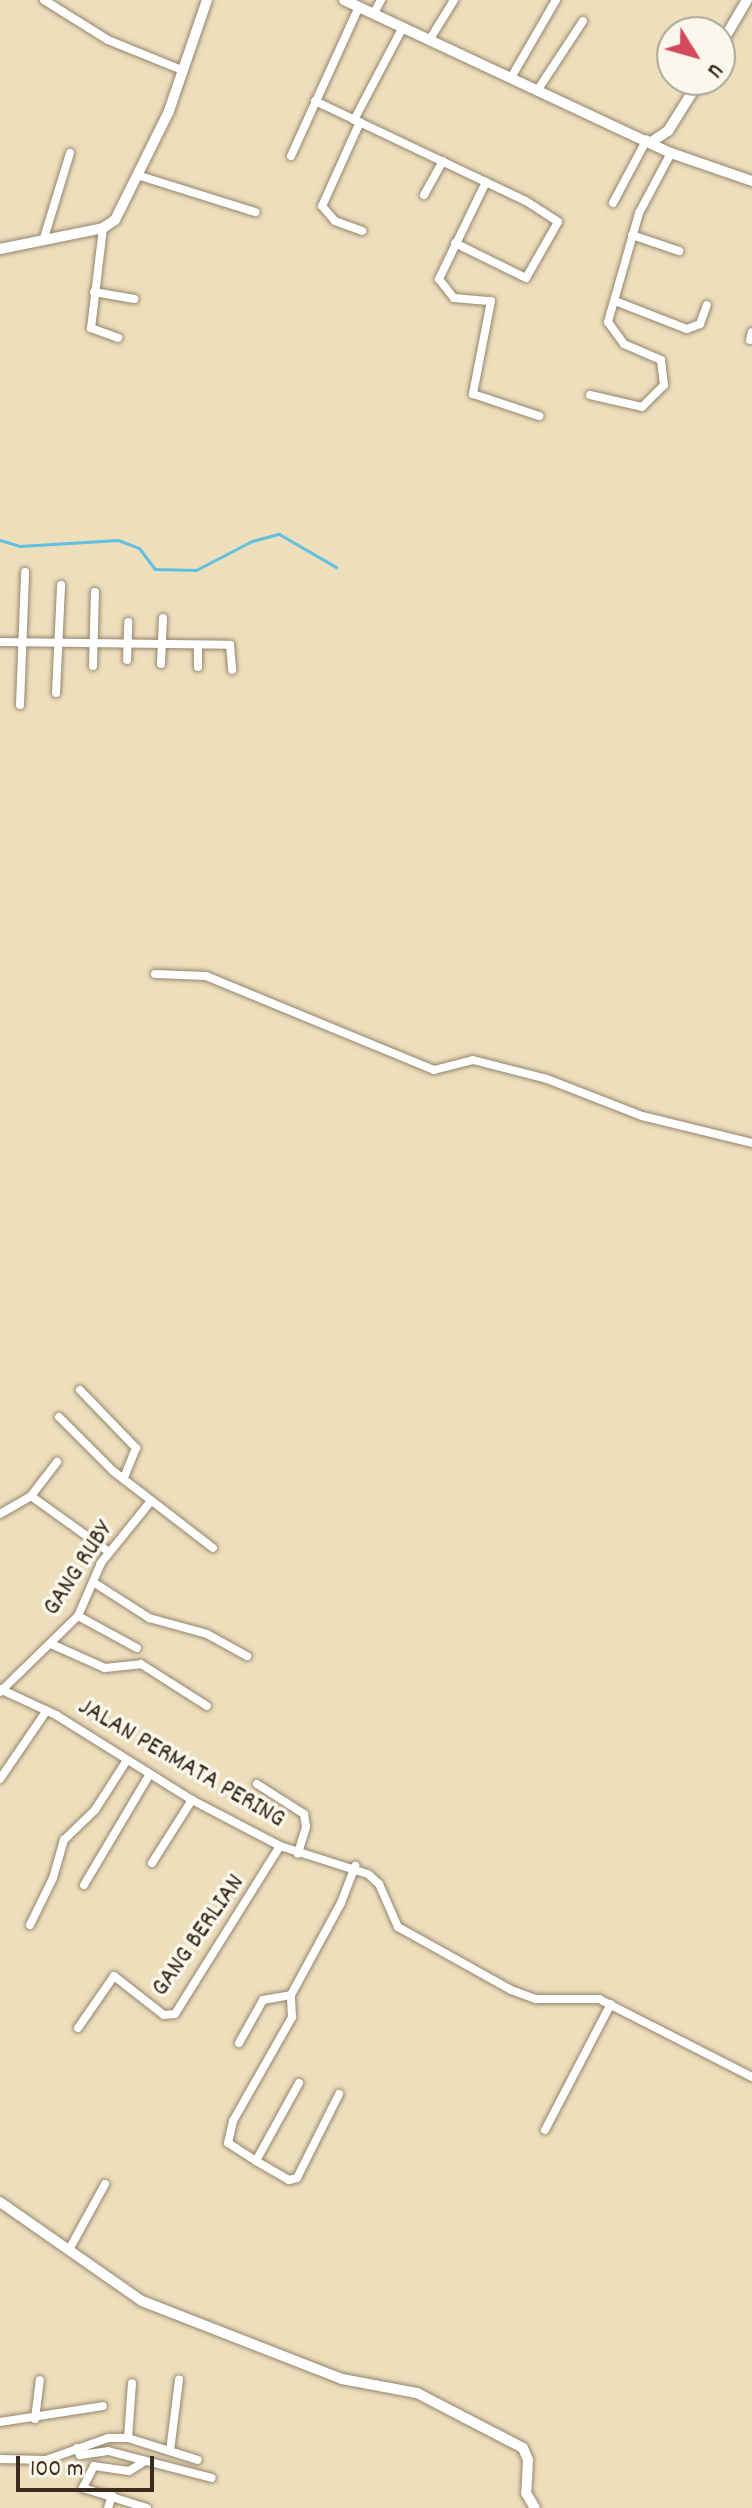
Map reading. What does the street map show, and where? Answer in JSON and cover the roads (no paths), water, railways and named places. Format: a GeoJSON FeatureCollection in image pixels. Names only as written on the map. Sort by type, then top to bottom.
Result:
{"type":"FeatureCollection","features":[{"type":"Feature","properties":{"kind":"street"},"geometry":{"type":"LineString","coordinates":[[44,0],[108,40],[182,70]]}},
{"type":"Feature","properties":{"kind":"street"},"geometry":{"type":"LineString","coordinates":[[0,249],[46,234],[103,228],[120,214],[140,176],[207,0]]}},
{"type":"Feature","properties":{"kind":"street"},"geometry":{"type":"LineString","coordinates":[[344,0],[539,88],[671,153],[752,181]]}},
{"type":"Feature","properties":{"kind":"street"},"geometry":{"type":"LineString","coordinates":[[374,13],[381,0]]}},
{"type":"Feature","properties":{"kind":"street"},"geometry":{"type":"LineString","coordinates":[[430,39],[454,0]]}},
{"type":"Feature","properties":{"kind":"street"},"geometry":{"type":"LineString","coordinates":[[512,76],[556,0]]}},
{"type":"Feature","properties":{"kind":"street"},"geometry":{"type":"LineString","coordinates":[[736,19],[747,0]]}},
{"type":"Feature","properties":{"kind":"street"},"geometry":{"type":"LineString","coordinates":[[291,156],[359,7]]}},
{"type":"Feature","properties":{"kind":"street"},"geometry":{"type":"LineString","coordinates":[[539,88],[583,21]]}},
{"type":"Feature","properties":{"kind":"street"},"geometry":{"type":"LineString","coordinates":[[362,231],[330,217],[322,206],[357,121],[403,27]]}},
{"type":"Feature","properties":{"kind":"street"},"geometry":{"type":"LineString","coordinates":[[613,203],[650,140],[668,131],[690,96]]}},
{"type":"Feature","properties":{"kind":"street"},"geometry":{"type":"LineString","coordinates":[[315,101],[551,214],[558,225],[526,278],[455,243]]}},
{"type":"Feature","properties":{"kind":"street"},"geometry":{"type":"LineString","coordinates":[[46,234],[70,153]]}},
{"type":"Feature","properties":{"kind":"street"},"geometry":{"type":"LineString","coordinates":[[590,395],[642,407],[664,385],[661,360],[624,344],[609,328],[632,235],[671,153]]}},
{"type":"Feature","properties":{"kind":"street"},"geometry":{"type":"LineString","coordinates":[[424,195],[443,161]]}},
{"type":"Feature","properties":{"kind":"street"},"geometry":{"type":"LineString","coordinates":[[140,176],[255,212]]}},
{"type":"Feature","properties":{"kind":"street"},"geometry":{"type":"LineString","coordinates":[[486,182],[455,243],[440,282],[454,298],[486,299],[492,304],[473,394],[539,416]]}},
{"type":"Feature","properties":{"kind":"street"},"geometry":{"type":"LineString","coordinates":[[103,228],[92,330],[118,338]]}},
{"type":"Feature","properties":{"kind":"street"},"geometry":{"type":"LineString","coordinates":[[632,235],[679,251]]}},
{"type":"Feature","properties":{"kind":"street"},"geometry":{"type":"LineString","coordinates":[[94,292],[134,299]]}},
{"type":"Feature","properties":{"kind":"street"},"geometry":{"type":"LineString","coordinates":[[615,301],[687,329],[700,324],[707,305]]}},
{"type":"Feature","properties":{"kind":"street"},"geometry":{"type":"LineString","coordinates":[[20,705],[25,572]]}},
{"type":"Feature","properties":{"kind":"street"},"geometry":{"type":"LineString","coordinates":[[56,693],[61,585]]}},
{"type":"Feature","properties":{"kind":"street"},"geometry":{"type":"LineString","coordinates":[[93,666],[95,592]]}},
{"type":"Feature","properties":{"kind":"street"},"geometry":{"type":"LineString","coordinates":[[161,664],[163,618]]}},
{"type":"Feature","properties":{"kind":"street"},"geometry":{"type":"LineString","coordinates":[[127,660],[128,622]]}},
{"type":"Feature","properties":{"kind":"street"},"geometry":{"type":"LineString","coordinates":[[0,642],[233,647],[232,670]]}},
{"type":"Feature","properties":{"kind":"street"},"geometry":{"type":"LineString","coordinates":[[198,645],[198,667]]}},
{"type":"Feature","properties":{"kind":"street"},"geometry":{"type":"LineString","coordinates":[[155,974],[206,976],[434,1070],[473,1060],[547,1079],[642,1116],[752,1143]]}},
{"type":"Feature","properties":{"kind":"street"},"geometry":{"type":"LineString","coordinates":[[80,1390],[136,1448],[124,1477]]}},
{"type":"Feature","properties":{"kind":"street"},"geometry":{"type":"LineString","coordinates":[[59,1417],[151,1501],[213,1548]]}},
{"type":"Feature","properties":{"kind":"street"},"geometry":{"type":"LineString","coordinates":[[0,1514],[31,1496],[57,1462]]}},
{"type":"Feature","properties":{"kind":"street"},"geometry":{"type":"LineString","coordinates":[[31,1496],[109,1552]]}},
{"type":"Feature","properties":{"kind":"street","name":"GANG RUBY"},"geometry":{"type":"LineString","coordinates":[[1,1690],[78,1616],[109,1552],[151,1501]]}},
{"type":"Feature","properties":{"kind":"street"},"geometry":{"type":"LineString","coordinates":[[93,1582],[149,1618],[207,1634],[247,1656]]}},
{"type":"Feature","properties":{"kind":"street"},"geometry":{"type":"LineString","coordinates":[[78,1616],[137,1648]]}},
{"type":"Feature","properties":{"kind":"street"},"geometry":{"type":"LineString","coordinates":[[51,1644],[105,1668],[141,1664],[207,1706]]}},
{"type":"Feature","properties":{"kind":"street","name":"JALAN PERMATA PERING"},"geometry":{"type":"LineString","coordinates":[[1,1690],[47,1710],[192,1800],[280,1846],[298,1854],[355,1866]]}},
{"type":"Feature","properties":{"kind":"street"},"geometry":{"type":"LineString","coordinates":[[0,1779],[47,1710]]}},
{"type":"Feature","properties":{"kind":"street"},"geometry":{"type":"LineString","coordinates":[[30,1925],[53,1878],[64,1840],[95,1810],[127,1760]]}},
{"type":"Feature","properties":{"kind":"street"},"geometry":{"type":"LineString","coordinates":[[84,1885],[150,1774]]}},
{"type":"Feature","properties":{"kind":"street"},"geometry":{"type":"LineString","coordinates":[[257,1784],[304,1814],[306,1827],[298,1854]]}},
{"type":"Feature","properties":{"kind":"street"},"geometry":{"type":"LineString","coordinates":[[152,1863],[192,1800]]}},
{"type":"Feature","properties":{"kind":"street","name":"GANG BERLIAN"},"geometry":{"type":"LineString","coordinates":[[78,2028],[114,1976],[164,2015],[175,2014],[280,1846]]}},
{"type":"Feature","properties":{"kind":"street"},"geometry":{"type":"LineString","coordinates":[[339,2094],[297,2178],[289,2180],[256,2161],[226,2138],[292,2017],[291,1995],[341,1903],[355,1866],[379,1884],[398,1927],[511,1990],[536,1999],[590,1997],[611,2004],[752,2077]]}},
{"type":"Feature","properties":{"kind":"street"},"geometry":{"type":"LineString","coordinates":[[239,2043],[263,2000],[291,1995]]}},
{"type":"Feature","properties":{"kind":"street"},"geometry":{"type":"LineString","coordinates":[[545,2130],[611,2004]]}},
{"type":"Feature","properties":{"kind":"street"},"geometry":{"type":"LineString","coordinates":[[256,2161],[299,2083]]}},
{"type":"Feature","properties":{"kind":"street"},"geometry":{"type":"LineString","coordinates":[[70,2248],[105,2184]]}},
{"type":"Feature","properties":{"kind":"street"},"geometry":{"type":"LineString","coordinates":[[0,2202],[142,2301],[342,2379],[412,2391],[523,2448],[528,2460],[526,2493],[534,2508]]}},
{"type":"Feature","properties":{"kind":"street"},"geometry":{"type":"LineString","coordinates":[[35,2419],[40,2380]]}},
{"type":"Feature","properties":{"kind":"street"},"geometry":{"type":"LineString","coordinates":[[170,2451],[179,2380]]}},
{"type":"Feature","properties":{"kind":"street"},"geometry":{"type":"LineString","coordinates":[[128,2438],[132,2383]]}},
{"type":"Feature","properties":{"kind":"street"},"geometry":{"type":"LineString","coordinates":[[0,2422],[35,2419],[103,2406]]}},
{"type":"Feature","properties":{"kind":"street"},"geometry":{"type":"LineString","coordinates":[[0,2459],[46,2460],[108,2438],[128,2438],[198,2460]]}},
{"type":"Feature","properties":{"kind":"street"},"geometry":{"type":"LineString","coordinates":[[77,2448],[80,2455],[108,2451],[212,2478]]}},
{"type":"Feature","properties":{"kind":"street"},"geometry":{"type":"LineString","coordinates":[[145,2461],[129,2471],[94,2466],[83,2488],[147,2508]]}},
{"type":"Feature","properties":{"kind":"street"},"geometry":{"type":"LineString","coordinates":[[108,2508],[112,2496]]}},
{"type":"Feature","properties":{"kind":"waterway"},"geometry":{"type":"LineString","coordinates":[[0,540],[20,546],[118,540],[139,548],[155,569],[196,570],[252,541],[279,534],[336,567]]}}]}
